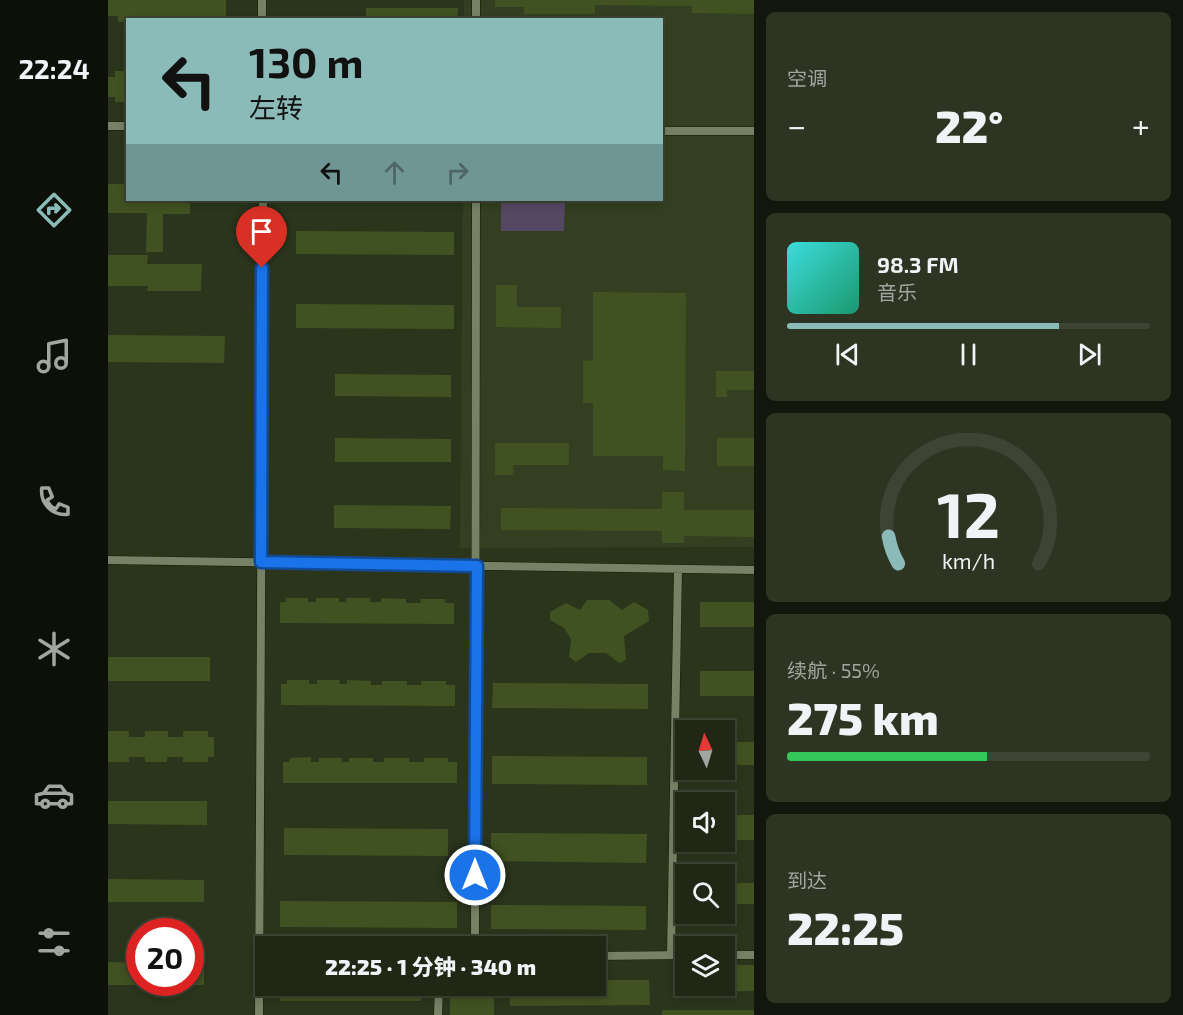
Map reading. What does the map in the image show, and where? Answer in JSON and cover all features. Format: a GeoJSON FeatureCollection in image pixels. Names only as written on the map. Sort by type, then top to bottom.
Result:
{"type":"FeatureCollection","features":[{"type":"Feature","properties":{"kind":"lane"},"geometry":{"type":"LineString","coordinates":[[262,0],[262,18]]}},
{"type":"Feature","properties":{"kind":"lane"},"geometry":{"type":"LineString","coordinates":[[476,0],[476,18]]}},
{"type":"Feature","properties":{"kind":"lane"},"geometry":{"type":"LineString","coordinates":[[108,126],[126,126]]}},
{"type":"Feature","properties":{"kind":"lane"},"geometry":{"type":"LineString","coordinates":[[663,131],[754,131]]}},
{"type":"Feature","properties":{"kind":"lane"},"geometry":{"type":"LineString","coordinates":[[259,1015],[263,201]]}},
{"type":"Feature","properties":{"kind":"lane"},"geometry":{"type":"LineString","coordinates":[[475,936],[476,201]]}},
{"type":"Feature","properties":{"kind":"lane"},"geometry":{"type":"LineString","coordinates":[[108,560],[754,570]]}},
{"type":"Feature","properties":{"kind":"lane"},"geometry":{"type":"LineString","coordinates":[[671,956],[678,569]]}},
{"type":"Feature","properties":{"kind":"lane"},"geometry":{"type":"LineString","coordinates":[[735,955],[754,955]]}},
{"type":"Feature","properties":{"kind":"lane"},"geometry":{"type":"LineString","coordinates":[[606,956],[675,956]]}},
{"type":"Feature","properties":{"kind":"lane"},"geometry":{"type":"LineString","coordinates":[[438,1015],[439,996]]}},
{"type":"Feature","properties":{"kind":"shaded area"},"geometry":{"type":"Polygon","coordinates":[[[464,0],[754,0],[754,547],[460,548],[463,201],[663,201],[663,18],[464,18],[464,0]]]}},
{"type":"Feature","properties":{"kind":"shaded area"},"geometry":{"type":"Polygon","coordinates":[[[501,201],[565,201],[564,231],[501,231],[501,201]]]}},
{"type":"Feature","properties":{"kind":"building"},"geometry":{"type":"Polygon","coordinates":[[[108,0],[226,0],[226,17],[220,18],[141,17],[126,18],[126,21],[118,22],[118,16],[108,16],[108,0]]]}},
{"type":"Feature","properties":{"kind":"building"},"geometry":{"type":"Polygon","coordinates":[[[495,0],[754,0],[754,14],[692,13],[692,6],[595,5],[595,14],[524,14],[524,7],[495,7],[495,0]]]}},
{"type":"Feature","properties":{"kind":"building"},"geometry":{"type":"Polygon","coordinates":[[[366,8],[458,8],[457,18],[366,18],[366,8]]]}},
{"type":"Feature","properties":{"kind":"building"},"geometry":{"type":"Polygon","coordinates":[[[115,71],[126,71],[126,102],[115,102],[115,97],[108,97],[108,77],[115,77],[115,71]]]}},
{"type":"Feature","properties":{"kind":"building"},"geometry":{"type":"Polygon","coordinates":[[[108,184],[126,184],[126,201],[190,201],[190,214],[163,214],[163,252],[146,252],[147,213],[108,213],[108,184]]]}},
{"type":"Feature","properties":{"kind":"building"},"geometry":{"type":"Polygon","coordinates":[[[296,231],[454,232],[454,255],[296,254],[296,231]]]}},
{"type":"Feature","properties":{"kind":"building"},"geometry":{"type":"Polygon","coordinates":[[[108,255],[148,255],[147,264],[202,264],[201,291],[147,291],[148,286],[108,286],[108,255]]]}},
{"type":"Feature","properties":{"kind":"building"},"geometry":{"type":"Polygon","coordinates":[[[496,285],[517,285],[517,307],[561,307],[561,328],[496,327],[496,285]]]}},
{"type":"Feature","properties":{"kind":"building"},"geometry":{"type":"Polygon","coordinates":[[[593,292],[686,293],[685,471],[663,470],[663,456],[593,456],[593,403],[583,403],[583,360],[593,361],[593,292]]]}},
{"type":"Feature","properties":{"kind":"building"},"geometry":{"type":"Polygon","coordinates":[[[296,304],[454,305],[454,329],[296,328],[296,304]]]}},
{"type":"Feature","properties":{"kind":"building"},"geometry":{"type":"Polygon","coordinates":[[[108,335],[225,336],[224,363],[108,362],[108,335]]]}},
{"type":"Feature","properties":{"kind":"building"},"geometry":{"type":"Polygon","coordinates":[[[716,371],[754,371],[754,390],[727,390],[727,397],[716,397],[716,371]]]}},
{"type":"Feature","properties":{"kind":"building"},"geometry":{"type":"Polygon","coordinates":[[[335,374],[451,375],[451,397],[335,396],[335,374]]]}},
{"type":"Feature","properties":{"kind":"building"},"geometry":{"type":"Polygon","coordinates":[[[335,438],[451,439],[451,462],[335,462],[335,438]]]}},
{"type":"Feature","properties":{"kind":"building"},"geometry":{"type":"Polygon","coordinates":[[[717,438],[754,438],[754,466],[717,466],[717,438]]]}},
{"type":"Feature","properties":{"kind":"building"},"geometry":{"type":"Polygon","coordinates":[[[495,443],[569,443],[569,465],[513,465],[514,475],[495,475],[495,443]]]}},
{"type":"Feature","properties":{"kind":"building"},"geometry":{"type":"Polygon","coordinates":[[[662,492],[684,492],[684,510],[754,510],[754,537],[684,536],[684,543],[662,543],[662,531],[501,530],[501,508],[662,509],[662,492]]]}},
{"type":"Feature","properties":{"kind":"building"},"geometry":{"type":"Polygon","coordinates":[[[334,505],[451,506],[450,529],[334,528],[334,505]]]}},
{"type":"Feature","properties":{"kind":"building"},"geometry":{"type":"Polygon","coordinates":[[[286,598],[308,598],[308,602],[316,602],[316,598],[339,598],[339,602],[346,602],[346,598],[370,598],[370,602],[381,602],[381,598],[406,599],[406,603],[421,603],[420,599],[445,599],[445,603],[454,603],[454,624],[280,623],[280,602],[286,602],[286,598]]]}},
{"type":"Feature","properties":{"kind":"building"},"geometry":{"type":"Polygon","coordinates":[[[587,600],[609,600],[622,610],[634,602],[648,610],[649,621],[624,636],[626,660],[619,663],[606,653],[589,653],[576,662],[569,657],[571,639],[564,628],[550,620],[550,612],[566,603],[580,610],[587,600]]]}},
{"type":"Feature","properties":{"kind":"building"},"geometry":{"type":"Polygon","coordinates":[[[700,602],[754,602],[754,627],[700,627],[700,602]]]}},
{"type":"Feature","properties":{"kind":"building"},"geometry":{"type":"Polygon","coordinates":[[[108,657],[210,657],[210,681],[108,681],[108,657]]]}},
{"type":"Feature","properties":{"kind":"building"},"geometry":{"type":"Polygon","coordinates":[[[700,671],[754,671],[754,696],[700,696],[700,671]]]}},
{"type":"Feature","properties":{"kind":"building"},"geometry":{"type":"Polygon","coordinates":[[[287,680],[309,680],[309,684],[317,684],[317,680],[340,680],[339,684],[347,684],[347,680],[371,681],[371,685],[382,685],[382,681],[407,681],[407,685],[421,685],[421,681],[446,681],[446,685],[455,685],[455,706],[281,705],[281,684],[287,684],[287,680]]]}},
{"type":"Feature","properties":{"kind":"building"},"geometry":{"type":"Polygon","coordinates":[[[493,683],[648,684],[648,709],[492,708],[493,683]]]}},
{"type":"Feature","properties":{"kind":"building"},"geometry":{"type":"Polygon","coordinates":[[[108,731],[129,731],[129,737],[145,737],[145,731],[168,731],[168,737],[183,737],[183,731],[208,731],[208,737],[214,737],[214,757],[208,757],[208,762],[183,762],[183,757],[167,757],[167,762],[145,762],[145,757],[129,757],[129,762],[108,762],[108,731]]]}},
{"type":"Feature","properties":{"kind":"building"},"geometry":{"type":"Polygon","coordinates":[[[735,742],[754,742],[754,765],[735,765],[735,742]]]}},
{"type":"Feature","properties":{"kind":"building"},"geometry":{"type":"Polygon","coordinates":[[[492,756],[647,757],[647,785],[492,784],[492,756]]]}},
{"type":"Feature","properties":{"kind":"building"},"geometry":{"type":"Polygon","coordinates":[[[311,757],[311,762],[319,762],[319,758],[342,758],[342,762],[349,762],[349,758],[373,758],[373,762],[384,762],[384,758],[409,758],[409,762],[424,762],[424,758],[448,758],[448,762],[457,762],[457,783],[283,783],[283,762],[289,762],[290,758],[311,757]]]}},
{"type":"Feature","properties":{"kind":"building"},"geometry":{"type":"Polygon","coordinates":[[[108,801],[207,801],[207,825],[108,824],[108,801]]]}},
{"type":"Feature","properties":{"kind":"building"},"geometry":{"type":"Polygon","coordinates":[[[735,815],[754,815],[754,840],[735,840],[735,815]]]}},
{"type":"Feature","properties":{"kind":"building"},"geometry":{"type":"Polygon","coordinates":[[[284,828],[448,829],[448,856],[284,855],[284,828]]]}},
{"type":"Feature","properties":{"kind":"building"},"geometry":{"type":"Polygon","coordinates":[[[491,833],[647,834],[646,863],[491,861],[491,833]]]}},
{"type":"Feature","properties":{"kind":"building"},"geometry":{"type":"Polygon","coordinates":[[[108,879],[204,880],[204,902],[108,902],[108,879]]]}},
{"type":"Feature","properties":{"kind":"building"},"geometry":{"type":"Polygon","coordinates":[[[735,883],[754,883],[754,904],[735,904],[735,883]]]}},
{"type":"Feature","properties":{"kind":"building"},"geometry":{"type":"Polygon","coordinates":[[[280,901],[457,902],[457,928],[280,927],[280,901]]]}},
{"type":"Feature","properties":{"kind":"building"},"geometry":{"type":"Polygon","coordinates":[[[491,905],[646,906],[646,930],[491,929],[491,905]]]}},
{"type":"Feature","properties":{"kind":"building"},"geometry":{"type":"Polygon","coordinates":[[[108,962],[126,963],[126,985],[108,985],[108,962]]]}},
{"type":"Feature","properties":{"kind":"building"},"geometry":{"type":"Polygon","coordinates":[[[735,965],[754,965],[754,991],[735,991],[735,965]]]}},
{"type":"Feature","properties":{"kind":"building"},"geometry":{"type":"Polygon","coordinates":[[[606,980],[649,980],[650,1005],[510,1006],[510,996],[606,996],[606,980]]]}},
{"type":"Feature","properties":{"kind":"building"},"geometry":{"type":"Polygon","coordinates":[[[280,996],[421,996],[421,1001],[280,1001],[280,996]]]}},
{"type":"Feature","properties":{"kind":"building"},"geometry":{"type":"Polygon","coordinates":[[[450,996],[494,996],[494,1015],[450,1015],[450,996]]]}},
{"type":"Feature","properties":{"kind":"building"},"geometry":{"type":"Polygon","coordinates":[[[662,1010],[754,1010],[754,1015],[662,1015],[662,1010]]]}},
{"type":"Feature","properties":{"kind":"route"},"geometry":{"type":"LineString","coordinates":[[262,268],[261,562],[477,566],[475,875]]}}]}
